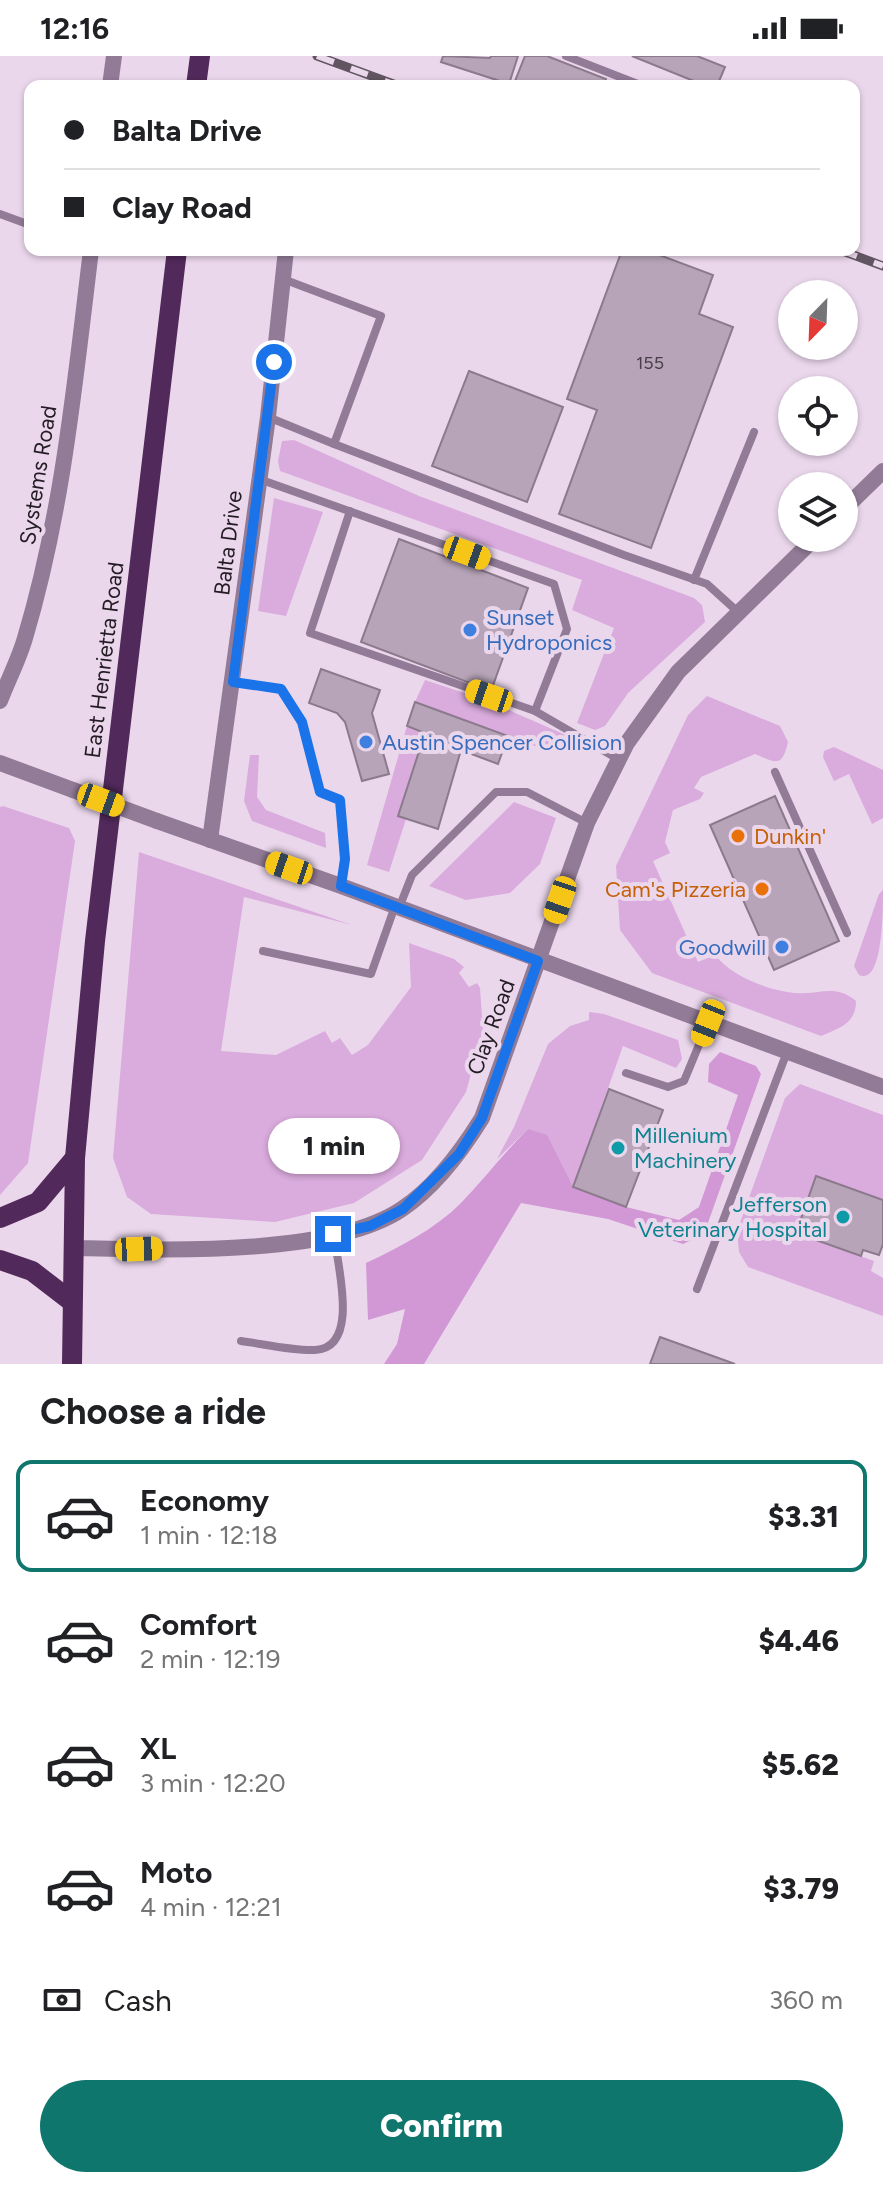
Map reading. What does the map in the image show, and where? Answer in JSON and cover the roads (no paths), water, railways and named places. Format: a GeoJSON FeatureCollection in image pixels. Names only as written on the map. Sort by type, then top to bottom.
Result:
{"type":"FeatureCollection","features":[{"type":"Feature","properties":{"kind":"main road"},"geometry":{"type":"LineString","coordinates":[[197,80],[200,56]]}},
{"type":"Feature","properties":{"kind":"main road","name":"East Henrietta Road"},"geometry":{"type":"LineString","coordinates":[[72,1364],[75,1158],[95,941],[176,256]]}},
{"type":"Feature","properties":{"kind":"main road"},"geometry":{"type":"LineString","coordinates":[[0,1218],[38,1202],[75,1158]]}},
{"type":"Feature","properties":{"kind":"main road"},"geometry":{"type":"LineString","coordinates":[[0,1260],[32,1271],[71,1301]]}},
{"type":"Feature","properties":{"kind":"street"},"geometry":{"type":"LineString","coordinates":[[111,80],[114,56]]}},
{"type":"Feature","properties":{"kind":"street","name":"Systems Road"},"geometry":{"type":"LineString","coordinates":[[0,701],[24,641],[46,563],[58,501],[90,256]]}},
{"type":"Feature","properties":{"kind":"street","name":"Balta Drive"},"geometry":{"type":"LineString","coordinates":[[210,840],[268,417],[285,256]]}},
{"type":"Feature","properties":{"kind":"street"},"geometry":{"type":"LineString","coordinates":[[858,495],[883,471]]}},
{"type":"Feature","properties":{"kind":"street","name":"Clay Road"},"geometry":{"type":"LineString","coordinates":[[74,1248],[292,1244],[370,1226],[403,1209],[459,1154],[482,1118],[587,823],[627,743],[678,672],[801,552]]}},
{"type":"Feature","properties":{"kind":"street"},"geometry":{"type":"LineString","coordinates":[[0,763],[883,1087]]}},
{"type":"Feature","properties":{"kind":"lane"},"geometry":{"type":"LineString","coordinates":[[566,56],[628,80]]}},
{"type":"Feature","properties":{"kind":"lane"},"geometry":{"type":"LineString","coordinates":[[0,214],[24,223]]}},
{"type":"Feature","properties":{"kind":"lane"},"geometry":{"type":"LineString","coordinates":[[283,279],[381,316],[334,444]]}},
{"type":"Feature","properties":{"kind":"lane"},"geometry":{"type":"LineString","coordinates":[[268,417],[610,550],[707,584],[739,612]]}},
{"type":"Feature","properties":{"kind":"lane"},"geometry":{"type":"LineString","coordinates":[[694,580],[754,432]]}},
{"type":"Feature","properties":{"kind":"lane"},"geometry":{"type":"LineString","coordinates":[[258,479],[554,584],[567,629],[535,711]]}},
{"type":"Feature","properties":{"kind":"lane"},"geometry":{"type":"LineString","coordinates":[[350,511],[310,633],[535,711],[619,759]]}},
{"type":"Feature","properties":{"kind":"lane"},"geometry":{"type":"LineString","coordinates":[[233,682],[281,689],[302,722],[320,792],[340,800],[345,859],[341,886]]}},
{"type":"Feature","properties":{"kind":"lane"},"geometry":{"type":"LineString","coordinates":[[775,772],[847,933]]}},
{"type":"Feature","properties":{"kind":"lane"},"geometry":{"type":"LineString","coordinates":[[263,951],[371,974],[412,875],[496,792],[527,792],[587,823]]}},
{"type":"Feature","properties":{"kind":"lane"},"geometry":{"type":"LineString","coordinates":[[626,1073],[668,1087],[684,1081],[708,1023]]}},
{"type":"Feature","properties":{"kind":"lane"},"geometry":{"type":"LineString","coordinates":[[697,1289],[787,1052]]}},
{"type":"Feature","properties":{"kind":"lane"},"geometry":{"type":"LineString","coordinates":[[241,1341],[317,1350],[335,1343],[342,1330],[343,1304],[333,1234]]}},
{"type":"Feature","properties":{"kind":"railway"},"geometry":{"type":"LineString","coordinates":[[317,56],[383,80]]}},
{"type":"Feature","properties":{"kind":"railway"},"geometry":{"type":"LineString","coordinates":[[856,256],[883,266]]}},
{"type":"Feature","properties":{"kind":"place","name":"Sunset Hydroponics"},"geometry":{"type":"Point","coordinates":[470,630]}},
{"type":"Feature","properties":{"kind":"place","name":"Austin Spencer Collision"},"geometry":{"type":"Point","coordinates":[366,742]}},
{"type":"Feature","properties":{"kind":"place","name":"Dunkin'"},"geometry":{"type":"Point","coordinates":[738,836]}},
{"type":"Feature","properties":{"kind":"place","name":"Cam's Pizzeria"},"geometry":{"type":"Point","coordinates":[762,889]}},
{"type":"Feature","properties":{"kind":"place","name":"Goodwill"},"geometry":{"type":"Point","coordinates":[782,947]}},
{"type":"Feature","properties":{"kind":"place","name":"Millenium Machinery"},"geometry":{"type":"Point","coordinates":[618,1148]}},
{"type":"Feature","properties":{"kind":"place","name":"Jefferson Veterinary Hospital"},"geometry":{"type":"Point","coordinates":[843,1217]}}]}
